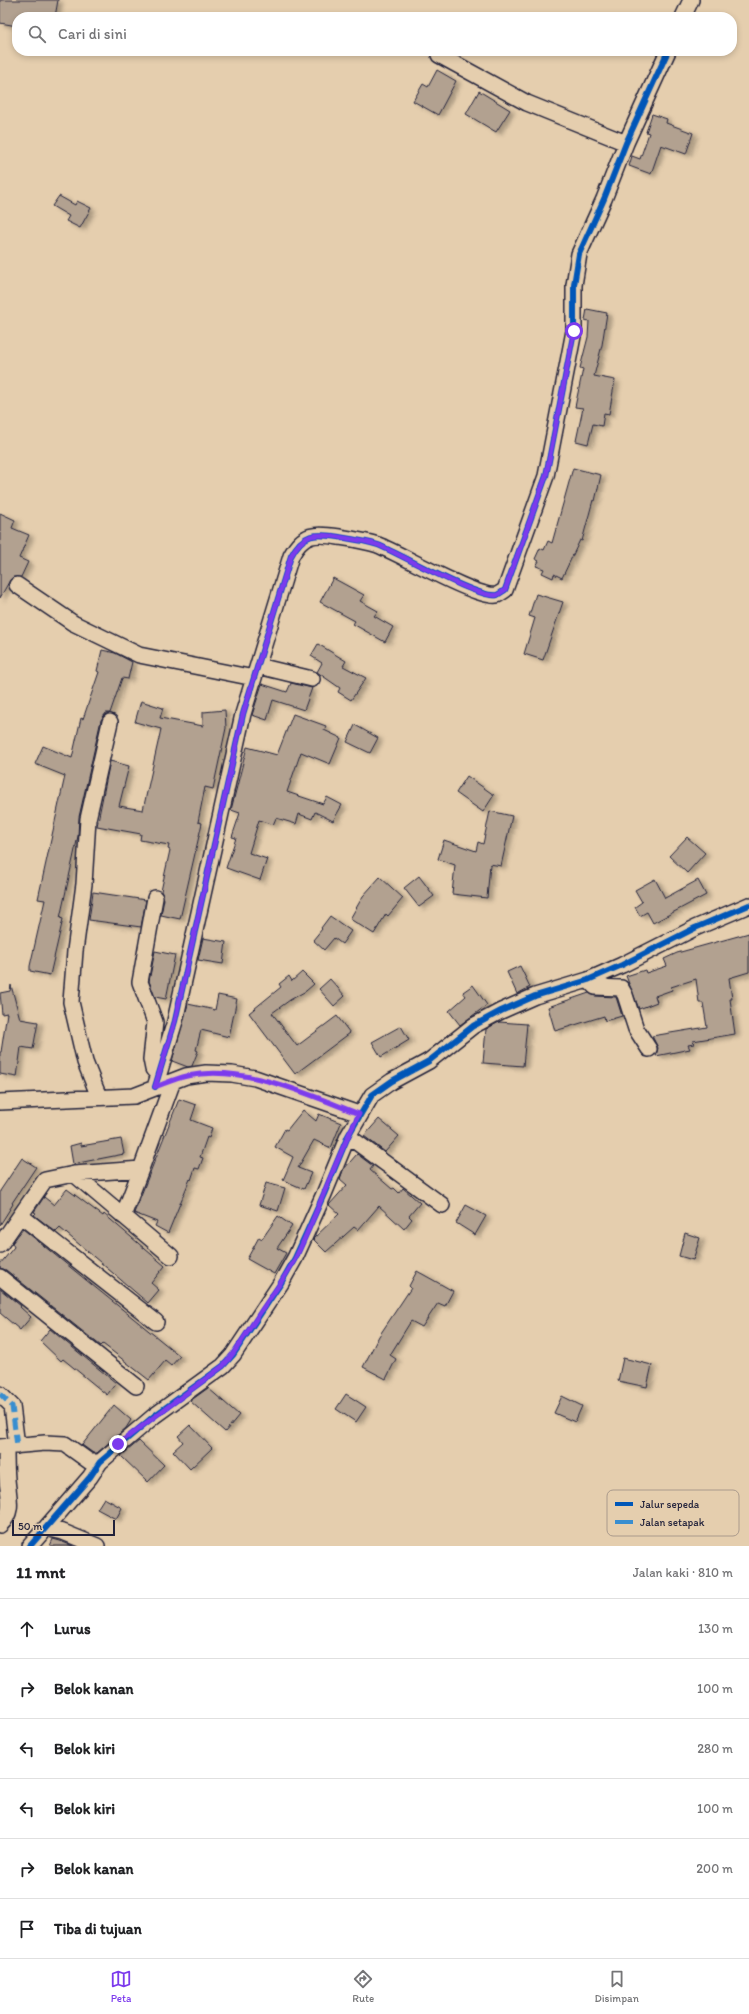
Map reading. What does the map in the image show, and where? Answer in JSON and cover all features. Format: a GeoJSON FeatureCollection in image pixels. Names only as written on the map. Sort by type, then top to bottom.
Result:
{"type":"FeatureCollection","features":[{"type":"Feature","properties":{"kind":"street"},"geometry":{"type":"LineString","coordinates":[[685,12],[691,0]]}},
{"type":"Feature","properties":{"kind":"street"},"geometry":{"type":"LineString","coordinates":[[441,56],[527,103],[626,143]]}},
{"type":"Feature","properties":{"kind":"street"},"geometry":{"type":"LineString","coordinates":[[123,1216],[141,1169],[162,1081],[243,714],[291,556],[297,544],[309,536],[323,534],[363,541],[389,550],[473,590],[489,595],[497,595],[505,590],[546,476],[574,331],[574,285],[577,263],[626,143],[666,56]]}},
{"type":"Feature","properties":{"kind":"street"},"geometry":{"type":"LineString","coordinates":[[16,586],[73,623],[139,655],[312,679]]}},
{"type":"Feature","properties":{"kind":"street"},"geometry":{"type":"LineString","coordinates":[[99,1098],[85,1062],[71,1002],[75,951],[84,884],[88,819],[110,722]]}},
{"type":"Feature","properties":{"kind":"street"},"geometry":{"type":"LineString","coordinates":[[155,898],[140,982],[155,1022],[151,1059],[153,1069],[162,1081]]}},
{"type":"Feature","properties":{"kind":"street"},"geometry":{"type":"LineString","coordinates":[[30,1546],[90,1478],[100,1462],[118,1444],[223,1366],[233,1355],[281,1283],[295,1258],[348,1136],[359,1114],[372,1096],[392,1081],[429,1060],[473,1026],[535,996],[588,980],[654,950],[695,928],[749,905]]}},
{"type":"Feature","properties":{"kind":"street"},"geometry":{"type":"LineString","coordinates":[[588,980],[594,986],[621,988],[625,995],[636,1029],[649,1049]]}},
{"type":"Feature","properties":{"kind":"street"},"geometry":{"type":"LineString","coordinates":[[0,1102],[134,1096],[162,1081],[206,1073],[232,1074],[247,1077],[298,1092],[359,1114]]}},
{"type":"Feature","properties":{"kind":"street"},"geometry":{"type":"LineString","coordinates":[[348,1136],[442,1205]]}},
{"type":"Feature","properties":{"kind":"street"},"geometry":{"type":"LineString","coordinates":[[0,1245],[45,1180],[74,1174],[141,1169]]}},
{"type":"Feature","properties":{"kind":"street"},"geometry":{"type":"LineString","coordinates":[[74,1174],[171,1256]]}},
{"type":"Feature","properties":{"kind":"street"},"geometry":{"type":"LineString","coordinates":[[21,1216],[156,1322]]}},
{"type":"Feature","properties":{"kind":"street"},"geometry":{"type":"LineString","coordinates":[[0,1277],[136,1386]]}},
{"type":"Feature","properties":{"kind":"street"},"geometry":{"type":"LineString","coordinates":[[0,1394],[12,1406],[7,1479],[11,1503],[7,1519],[0,1525]]}},
{"type":"Feature","properties":{"kind":"street"},"geometry":{"type":"LineString","coordinates":[[8,1447],[45,1443],[65,1444],[90,1462],[100,1462]]}},
{"type":"Feature","properties":{"kind":"street"},"geometry":{"type":"LineString","coordinates":[[46,1528],[63,1532],[97,1546]]}},
{"type":"Feature","properties":{"kind":"building"},"geometry":{"type":"Polygon","coordinates":[[[0,0],[58,0],[56,12],[12,12],[12,25],[0,23],[0,0]]]}},
{"type":"Feature","properties":{"kind":"building"},"geometry":{"type":"Polygon","coordinates":[[[437,70],[456,81],[438,115],[413,101],[423,84],[428,87],[437,70]]]}},
{"type":"Feature","properties":{"kind":"building"},"geometry":{"type":"Polygon","coordinates":[[[479,91],[510,110],[496,132],[466,114],[479,91]]]}},
{"type":"Feature","properties":{"kind":"building"},"geometry":{"type":"Polygon","coordinates":[[[652,114],[667,119],[666,123],[693,133],[686,154],[661,145],[651,174],[629,166],[632,156],[640,159],[649,133],[646,132],[652,114]]]}},
{"type":"Feature","properties":{"kind":"building"},"geometry":{"type":"Polygon","coordinates":[[[59,196],[75,205],[77,201],[91,208],[80,228],[66,221],[69,216],[52,206],[59,196]]]}},
{"type":"Feature","properties":{"kind":"building"},"geometry":{"type":"Polygon","coordinates":[[[587,309],[607,313],[602,345],[594,376],[615,380],[609,414],[604,413],[602,426],[593,424],[588,444],[576,441],[583,408],[575,407],[583,369],[580,368],[588,337],[589,321],[585,320],[587,309]]]}},
{"type":"Feature","properties":{"kind":"building"},"geometry":{"type":"Polygon","coordinates":[[[573,468],[601,475],[595,501],[593,500],[582,541],[580,540],[562,578],[554,574],[553,578],[542,573],[544,569],[536,566],[539,561],[535,559],[540,548],[544,550],[548,541],[552,543],[573,468]]]}},
{"type":"Feature","properties":{"kind":"building"},"geometry":{"type":"Polygon","coordinates":[[[0,513],[15,520],[12,528],[29,535],[19,558],[28,562],[21,577],[13,577],[10,580],[0,598],[0,513]]]}},
{"type":"Feature","properties":{"kind":"building"},"geometry":{"type":"Polygon","coordinates":[[[333,578],[364,595],[360,601],[378,611],[374,616],[393,627],[385,642],[353,624],[355,621],[320,602],[333,578]]]}},
{"type":"Feature","properties":{"kind":"building"},"geometry":{"type":"Polygon","coordinates":[[[536,594],[563,602],[543,660],[524,654],[535,618],[529,616],[536,594]]]}},
{"type":"Feature","properties":{"kind":"building"},"geometry":{"type":"Polygon","coordinates":[[[318,644],[346,661],[343,666],[366,678],[351,700],[338,692],[340,688],[317,672],[322,663],[311,656],[318,644]]]}},
{"type":"Feature","properties":{"kind":"building"},"geometry":{"type":"Polygon","coordinates":[[[102,650],[115,653],[132,662],[128,679],[122,678],[110,713],[106,713],[101,720],[79,817],[78,836],[60,918],[63,919],[50,975],[30,971],[30,966],[45,900],[38,899],[65,776],[35,764],[43,746],[72,758],[81,718],[83,719],[99,672],[97,671],[102,650]]]}},
{"type":"Feature","properties":{"kind":"building"},"geometry":{"type":"Polygon","coordinates":[[[291,683],[312,688],[304,710],[273,700],[267,720],[252,715],[262,684],[287,692],[291,683]]]}},
{"type":"Feature","properties":{"kind":"building"},"geometry":{"type":"Polygon","coordinates":[[[141,701],[163,708],[160,718],[203,726],[203,712],[225,710],[226,728],[213,789],[205,787],[198,822],[202,823],[180,919],[161,915],[164,899],[161,891],[170,850],[168,849],[169,845],[140,840],[141,834],[97,826],[110,761],[129,766],[119,806],[143,810],[161,729],[135,722],[141,701]]]}},
{"type":"Feature","properties":{"kind":"building"},"geometry":{"type":"Polygon","coordinates":[[[293,714],[326,726],[324,730],[341,738],[330,764],[301,752],[287,792],[323,804],[327,797],[342,805],[333,821],[315,812],[312,819],[299,814],[296,824],[276,818],[273,825],[259,820],[249,853],[267,859],[260,880],[226,868],[236,838],[232,837],[240,813],[231,810],[247,747],[277,755],[293,714]]]}},
{"type":"Feature","properties":{"kind":"building"},"geometry":{"type":"Polygon","coordinates":[[[355,725],[378,738],[370,753],[347,742],[355,725]]]}},
{"type":"Feature","properties":{"kind":"building"},"geometry":{"type":"Polygon","coordinates":[[[467,776],[494,795],[483,812],[456,793],[467,776]]]}},
{"type":"Feature","properties":{"kind":"building"},"geometry":{"type":"Polygon","coordinates":[[[490,811],[512,816],[501,866],[490,864],[487,898],[452,894],[455,865],[438,859],[444,840],[476,851],[478,842],[483,844],[490,811]]]}},
{"type":"Feature","properties":{"kind":"building"},"geometry":{"type":"Polygon","coordinates":[[[687,837],[705,853],[687,873],[669,856],[687,837]]]}},
{"type":"Feature","properties":{"kind":"building"},"geometry":{"type":"Polygon","coordinates":[[[419,876],[434,896],[419,907],[404,888],[419,876]]]}},
{"type":"Feature","properties":{"kind":"building"},"geometry":{"type":"Polygon","coordinates":[[[380,877],[403,898],[388,916],[386,914],[374,934],[350,919],[363,896],[380,877]]]}},
{"type":"Feature","properties":{"kind":"building"},"geometry":{"type":"Polygon","coordinates":[[[655,879],[665,898],[698,880],[706,895],[653,923],[647,912],[640,916],[635,907],[642,902],[635,890],[655,879]]]}},
{"type":"Feature","properties":{"kind":"building"},"geometry":{"type":"Polygon","coordinates":[[[93,892],[146,900],[141,927],[89,920],[93,892]]]}},
{"type":"Feature","properties":{"kind":"building"},"geometry":{"type":"Polygon","coordinates":[[[330,916],[351,931],[342,944],[334,938],[324,950],[313,940],[330,916]]]}},
{"type":"Feature","properties":{"kind":"building"},"geometry":{"type":"Polygon","coordinates":[[[749,933],[749,972],[729,978],[732,999],[730,999],[735,1034],[693,1041],[694,1044],[688,1045],[690,1049],[656,1056],[658,1048],[652,1036],[707,1027],[703,1003],[699,1003],[696,979],[671,987],[672,990],[655,996],[657,1002],[639,1009],[626,976],[645,970],[646,973],[667,966],[664,959],[677,953],[749,933]]]}},
{"type":"Feature","properties":{"kind":"building"},"geometry":{"type":"Polygon","coordinates":[[[203,938],[226,942],[223,964],[198,960],[203,938]]]}},
{"type":"Feature","properties":{"kind":"building"},"geometry":{"type":"Polygon","coordinates":[[[155,951],[175,955],[166,999],[155,997],[149,981],[155,951]]]}},
{"type":"Feature","properties":{"kind":"building"},"geometry":{"type":"Polygon","coordinates":[[[520,966],[530,987],[517,994],[507,972],[520,966]]]}},
{"type":"Feature","properties":{"kind":"building"},"geometry":{"type":"Polygon","coordinates":[[[302,972],[314,984],[306,991],[272,1013],[297,1046],[337,1016],[350,1033],[295,1074],[249,1013],[281,987],[279,984],[289,976],[292,981],[302,972]]]}},
{"type":"Feature","properties":{"kind":"building"},"geometry":{"type":"Polygon","coordinates":[[[330,979],[345,996],[334,1006],[319,989],[330,979]]]}},
{"type":"Feature","properties":{"kind":"building"},"geometry":{"type":"Polygon","coordinates":[[[11,985],[20,1019],[38,1022],[33,1049],[21,1047],[17,1077],[0,1074],[0,1052],[7,1013],[2,1014],[0,993],[10,991],[11,985]]]}},
{"type":"Feature","properties":{"kind":"building"},"geometry":{"type":"Polygon","coordinates":[[[473,985],[487,1005],[460,1025],[449,1011],[466,996],[463,992],[473,985]]]}},
{"type":"Feature","properties":{"kind":"building"},"geometry":{"type":"Polygon","coordinates":[[[589,993],[595,996],[616,997],[622,1016],[605,1021],[604,1016],[555,1031],[548,1007],[589,993]]]}},
{"type":"Feature","properties":{"kind":"building"},"geometry":{"type":"Polygon","coordinates":[[[218,995],[237,999],[229,1037],[201,1030],[196,1050],[198,1051],[192,1066],[188,1067],[172,1061],[188,1004],[215,1010],[218,995]]]}},
{"type":"Feature","properties":{"kind":"building"},"geometry":{"type":"Polygon","coordinates":[[[499,1022],[527,1024],[523,1066],[483,1063],[486,1029],[499,1022]]]}},
{"type":"Feature","properties":{"kind":"building"},"geometry":{"type":"Polygon","coordinates":[[[401,1026],[409,1040],[381,1057],[372,1042],[401,1026]]]}},
{"type":"Feature","properties":{"kind":"building"},"geometry":{"type":"Polygon","coordinates":[[[179,1099],[196,1105],[191,1120],[212,1128],[200,1157],[203,1158],[199,1169],[195,1168],[168,1233],[155,1226],[157,1222],[134,1213],[179,1099]]]}},
{"type":"Feature","properties":{"kind":"building"},"geometry":{"type":"Polygon","coordinates":[[[303,1110],[316,1121],[319,1114],[341,1123],[331,1148],[314,1140],[298,1168],[311,1173],[304,1189],[283,1180],[293,1157],[275,1147],[285,1129],[287,1130],[303,1110]]]}},
{"type":"Feature","properties":{"kind":"building"},"geometry":{"type":"Polygon","coordinates":[[[379,1119],[399,1136],[385,1152],[364,1136],[379,1119]]]}},
{"type":"Feature","properties":{"kind":"building"},"geometry":{"type":"Polygon","coordinates":[[[121,1139],[124,1154],[73,1164],[70,1146],[81,1143],[81,1146],[121,1139]]]}},
{"type":"Feature","properties":{"kind":"building"},"geometry":{"type":"Polygon","coordinates":[[[357,1154],[373,1166],[370,1170],[392,1189],[394,1188],[399,1193],[403,1188],[420,1203],[409,1216],[412,1219],[404,1229],[379,1206],[358,1230],[354,1227],[326,1252],[313,1239],[339,1214],[329,1205],[347,1185],[340,1179],[343,1170],[357,1154]]]}},
{"type":"Feature","properties":{"kind":"building"},"geometry":{"type":"Polygon","coordinates":[[[22,1158],[36,1167],[12,1203],[13,1204],[0,1225],[0,1191],[22,1158]]]}},
{"type":"Feature","properties":{"kind":"building"},"geometry":{"type":"Polygon","coordinates":[[[266,1183],[285,1188],[278,1211],[259,1205],[266,1183]]]}},
{"type":"Feature","properties":{"kind":"building"},"geometry":{"type":"Polygon","coordinates":[[[67,1189],[103,1216],[104,1214],[165,1266],[151,1283],[159,1290],[148,1303],[60,1228],[56,1232],[34,1215],[36,1213],[34,1212],[44,1197],[54,1205],[67,1189]]]}},
{"type":"Feature","properties":{"kind":"building"},"geometry":{"type":"Polygon","coordinates":[[[466,1205],[486,1216],[475,1235],[456,1223],[466,1205]]]}},
{"type":"Feature","properties":{"kind":"building"},"geometry":{"type":"Polygon","coordinates":[[[278,1216],[292,1226],[277,1248],[286,1253],[274,1274],[247,1259],[259,1237],[262,1239],[278,1216]]]}},
{"type":"Feature","properties":{"kind":"building"},"geometry":{"type":"Polygon","coordinates":[[[23,1229],[180,1356],[171,1366],[165,1361],[149,1380],[103,1344],[101,1346],[6,1270],[0,1268],[0,1264],[14,1247],[12,1243],[23,1229]]]}},
{"type":"Feature","properties":{"kind":"building"},"geometry":{"type":"Polygon","coordinates":[[[685,1233],[700,1238],[693,1260],[679,1256],[685,1233]]]}},
{"type":"Feature","properties":{"kind":"building"},"geometry":{"type":"Polygon","coordinates":[[[417,1271],[453,1291],[445,1306],[438,1303],[422,1327],[411,1321],[390,1355],[396,1359],[386,1379],[363,1367],[379,1336],[411,1288],[409,1286],[417,1271]]]}},
{"type":"Feature","properties":{"kind":"building"},"geometry":{"type":"Polygon","coordinates":[[[0,1289],[21,1306],[20,1307],[31,1317],[20,1330],[0,1313],[0,1289]]]}},
{"type":"Feature","properties":{"kind":"building"},"geometry":{"type":"Polygon","coordinates":[[[50,1329],[116,1383],[107,1395],[63,1359],[61,1361],[40,1341],[50,1329]]]}},
{"type":"Feature","properties":{"kind":"building"},"geometry":{"type":"Polygon","coordinates":[[[623,1358],[652,1365],[647,1387],[618,1381],[623,1358]]]}},
{"type":"Feature","properties":{"kind":"building"},"geometry":{"type":"Polygon","coordinates":[[[208,1388],[239,1415],[225,1432],[190,1401],[208,1388]]]}},
{"type":"Feature","properties":{"kind":"building"},"geometry":{"type":"Polygon","coordinates":[[[346,1394],[366,1407],[356,1422],[336,1409],[346,1394]]]}},
{"type":"Feature","properties":{"kind":"building"},"geometry":{"type":"Polygon","coordinates":[[[562,1396],[582,1406],[575,1422],[554,1413],[562,1396]]]}},
{"type":"Feature","properties":{"kind":"building"},"geometry":{"type":"Polygon","coordinates":[[[114,1405],[131,1420],[126,1428],[97,1453],[93,1453],[82,1445],[114,1405]]]}},
{"type":"Feature","properties":{"kind":"building"},"geometry":{"type":"Polygon","coordinates":[[[190,1425],[212,1448],[190,1469],[173,1451],[183,1442],[178,1436],[190,1425]]]}},
{"type":"Feature","properties":{"kind":"building"},"geometry":{"type":"Polygon","coordinates":[[[139,1441],[164,1465],[148,1482],[121,1456],[139,1441]]]}},
{"type":"Feature","properties":{"kind":"building"},"geometry":{"type":"Polygon","coordinates":[[[104,1498],[122,1508],[116,1519],[97,1509],[104,1498]]]}},
{"type":"Feature","properties":{"kind":"building"},"geometry":{"type":"Polygon","coordinates":[[[53,1539],[60,1541],[73,1546],[50,1546],[53,1539]]]}},
{"type":"Feature","properties":{"kind":"marked path"},"geometry":{"type":"LineString","coordinates":[[0,1394],[12,1406],[17,1446]]}},
{"type":"Feature","properties":{"kind":"cycle path"},"geometry":{"type":"LineString","coordinates":[[155,1087],[175,1021],[243,714],[291,556],[300,543],[310,536],[323,535],[364,541],[378,545],[439,575],[474,590],[497,595],[505,590],[546,476],[574,331],[574,285],[579,254],[604,199],[626,143],[666,56]]}},
{"type":"Feature","properties":{"kind":"cycle path"},"geometry":{"type":"LineString","coordinates":[[30,1546],[90,1477],[100,1462],[154,1416],[223,1366],[233,1355],[281,1283],[295,1258],[348,1136],[372,1095],[392,1081],[429,1061],[473,1026],[501,1011],[535,996],[588,980],[622,965],[695,928],[749,905]]}},
{"type":"Feature","properties":{"kind":"route"},"geometry":{"type":"LineString","coordinates":[[118,1444],[154,1416],[209,1377],[223,1366],[233,1355],[281,1283],[295,1258],[359,1114],[329,1102],[255,1078],[232,1074],[206,1073],[186,1076],[155,1087],[175,1021],[243,714],[291,556],[297,544],[309,536],[323,534],[377,545],[473,590],[489,595],[497,595],[505,590],[546,476],[574,331]]}}]}
